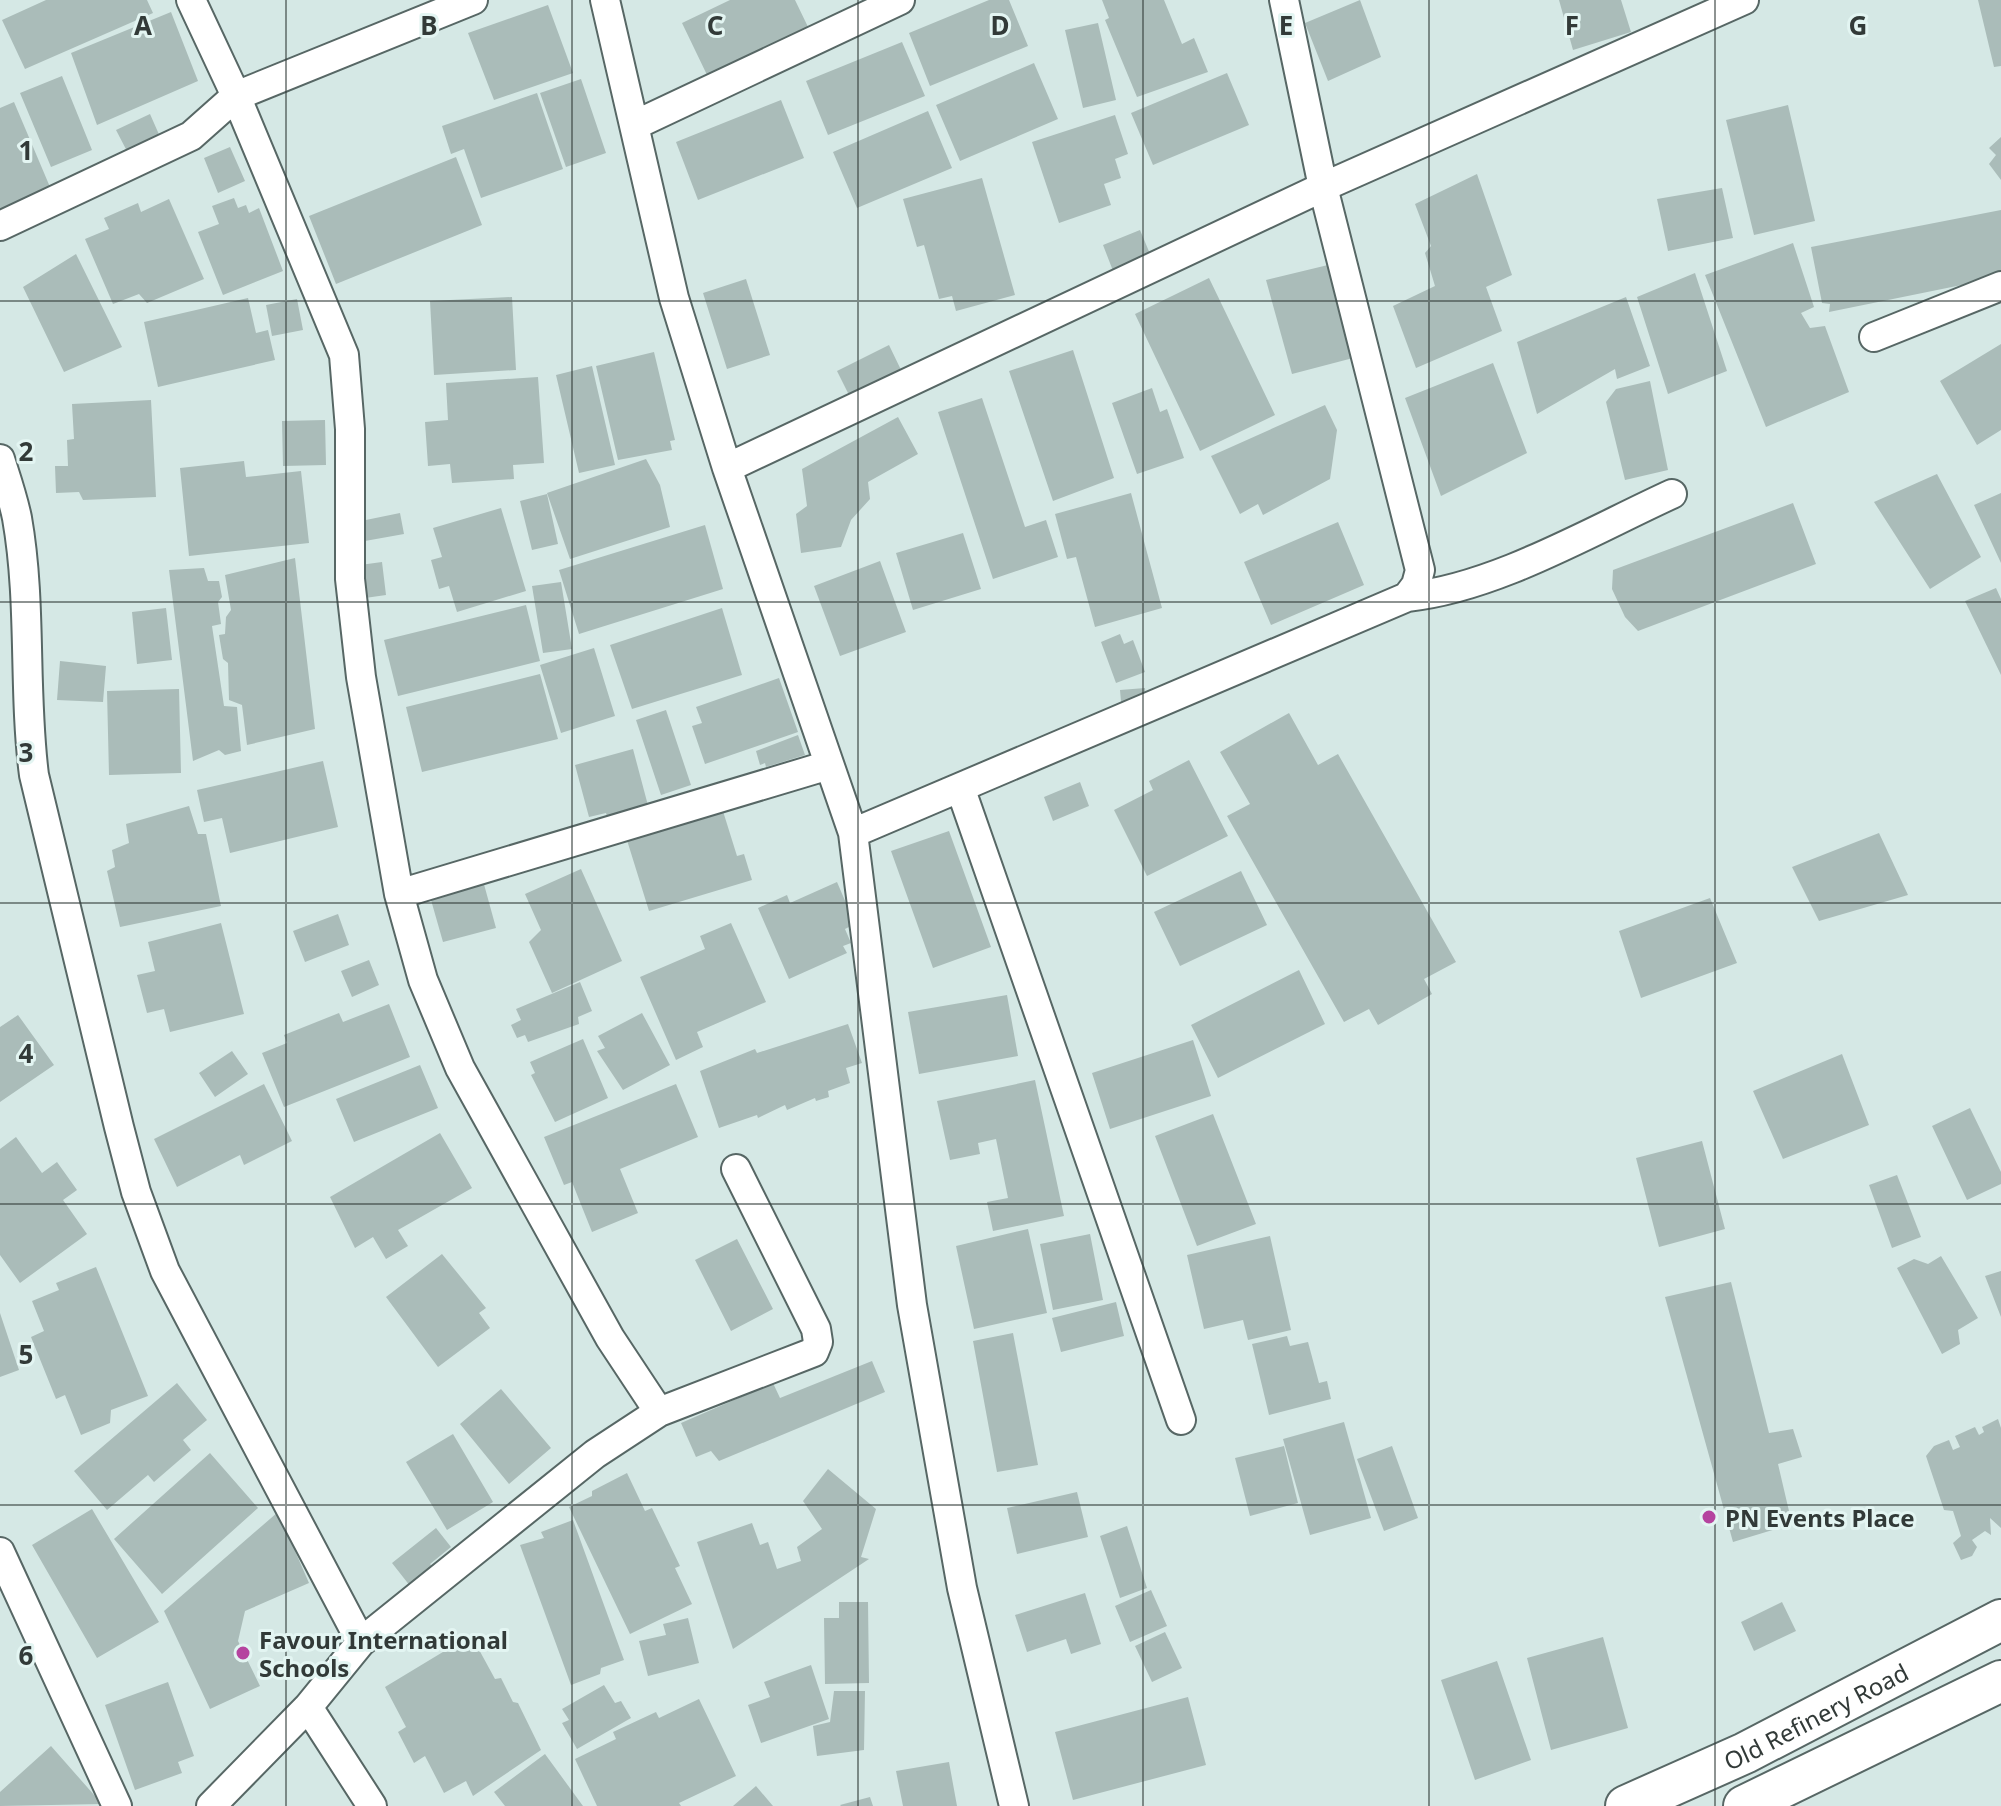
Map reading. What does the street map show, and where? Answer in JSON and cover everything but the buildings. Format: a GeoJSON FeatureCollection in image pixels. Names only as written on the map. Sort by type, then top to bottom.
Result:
{"type":"FeatureCollection","features":[{"type":"Feature","properties":{"kind":"main road","name":"Old Refinery Road"},"geometry":{"type":"LineString","coordinates":[[1626,1806],[1745,1753],[2001,1620]]}},
{"type":"Feature","properties":{"kind":"main road","name":"Old Refinery Road"},"geometry":{"type":"LineString","coordinates":[[1744,1806],[2001,1681]]}},
{"type":"Feature","properties":{"kind":"street"},"geometry":{"type":"LineString","coordinates":[[191,0],[236,96],[344,355],[350,429],[350,579],[372,748],[399,894],[423,980],[460,1068],[610,1338],[659,1412]]}},
{"type":"Feature","properties":{"kind":"street"},"geometry":{"type":"LineString","coordinates":[[0,226],[191,136],[236,96],[473,0]]}},
{"type":"Feature","properties":{"kind":"street"},"geometry":{"type":"LineString","coordinates":[[605,0],[674,298],[727,468],[853,833],[912,1305],[962,1588],[1014,1806]]}},
{"type":"Feature","properties":{"kind":"street"},"geometry":{"type":"LineString","coordinates":[[635,125],[900,0]]}},
{"type":"Feature","properties":{"kind":"street"},"geometry":{"type":"LineString","coordinates":[[1284,0],[1323,187],[1420,570],[1416,585],[1407,597]]}},
{"type":"Feature","properties":{"kind":"street"},"geometry":{"type":"LineString","coordinates":[[727,468],[1323,187],[1744,0]]}},
{"type":"Feature","properties":{"kind":"street"},"geometry":{"type":"LineString","coordinates":[[1874,337],[2001,286]]}},
{"type":"Feature","properties":{"kind":"street"},"geometry":{"type":"LineString","coordinates":[[0,459],[17,516],[24,576],[28,727],[34,775],[136,1192],[165,1271],[361,1642]]}},
{"type":"Feature","properties":{"kind":"street"},"geometry":{"type":"LineString","coordinates":[[853,833],[961,790],[1407,597],[1445,593],[1486,579],[1672,494]]}},
{"type":"Feature","properties":{"kind":"street"},"geometry":{"type":"LineString","coordinates":[[399,894],[829,765]]}},
{"type":"Feature","properties":{"kind":"street"},"geometry":{"type":"LineString","coordinates":[[961,790],[1181,1420]]}},
{"type":"Feature","properties":{"kind":"street"},"geometry":{"type":"LineString","coordinates":[[211,1806],[308,1707],[361,1642],[595,1454],[659,1412],[814,1352],[818,1342],[816,1329],[736,1169]]}},
{"type":"Feature","properties":{"kind":"street"},"geometry":{"type":"LineString","coordinates":[[2,1561],[117,1806]]}},
{"type":"Feature","properties":{"kind":"street"},"geometry":{"type":"LineString","coordinates":[[308,1707],[372,1806]]}},
{"type":"Feature","properties":{"kind":"place","name":"PN Events Place"},"geometry":{"type":"Point","coordinates":[1709,1517]}},
{"type":"Feature","properties":{"kind":"place","name":"Favour International Schools"},"geometry":{"type":"Point","coordinates":[243,1653]}}]}
